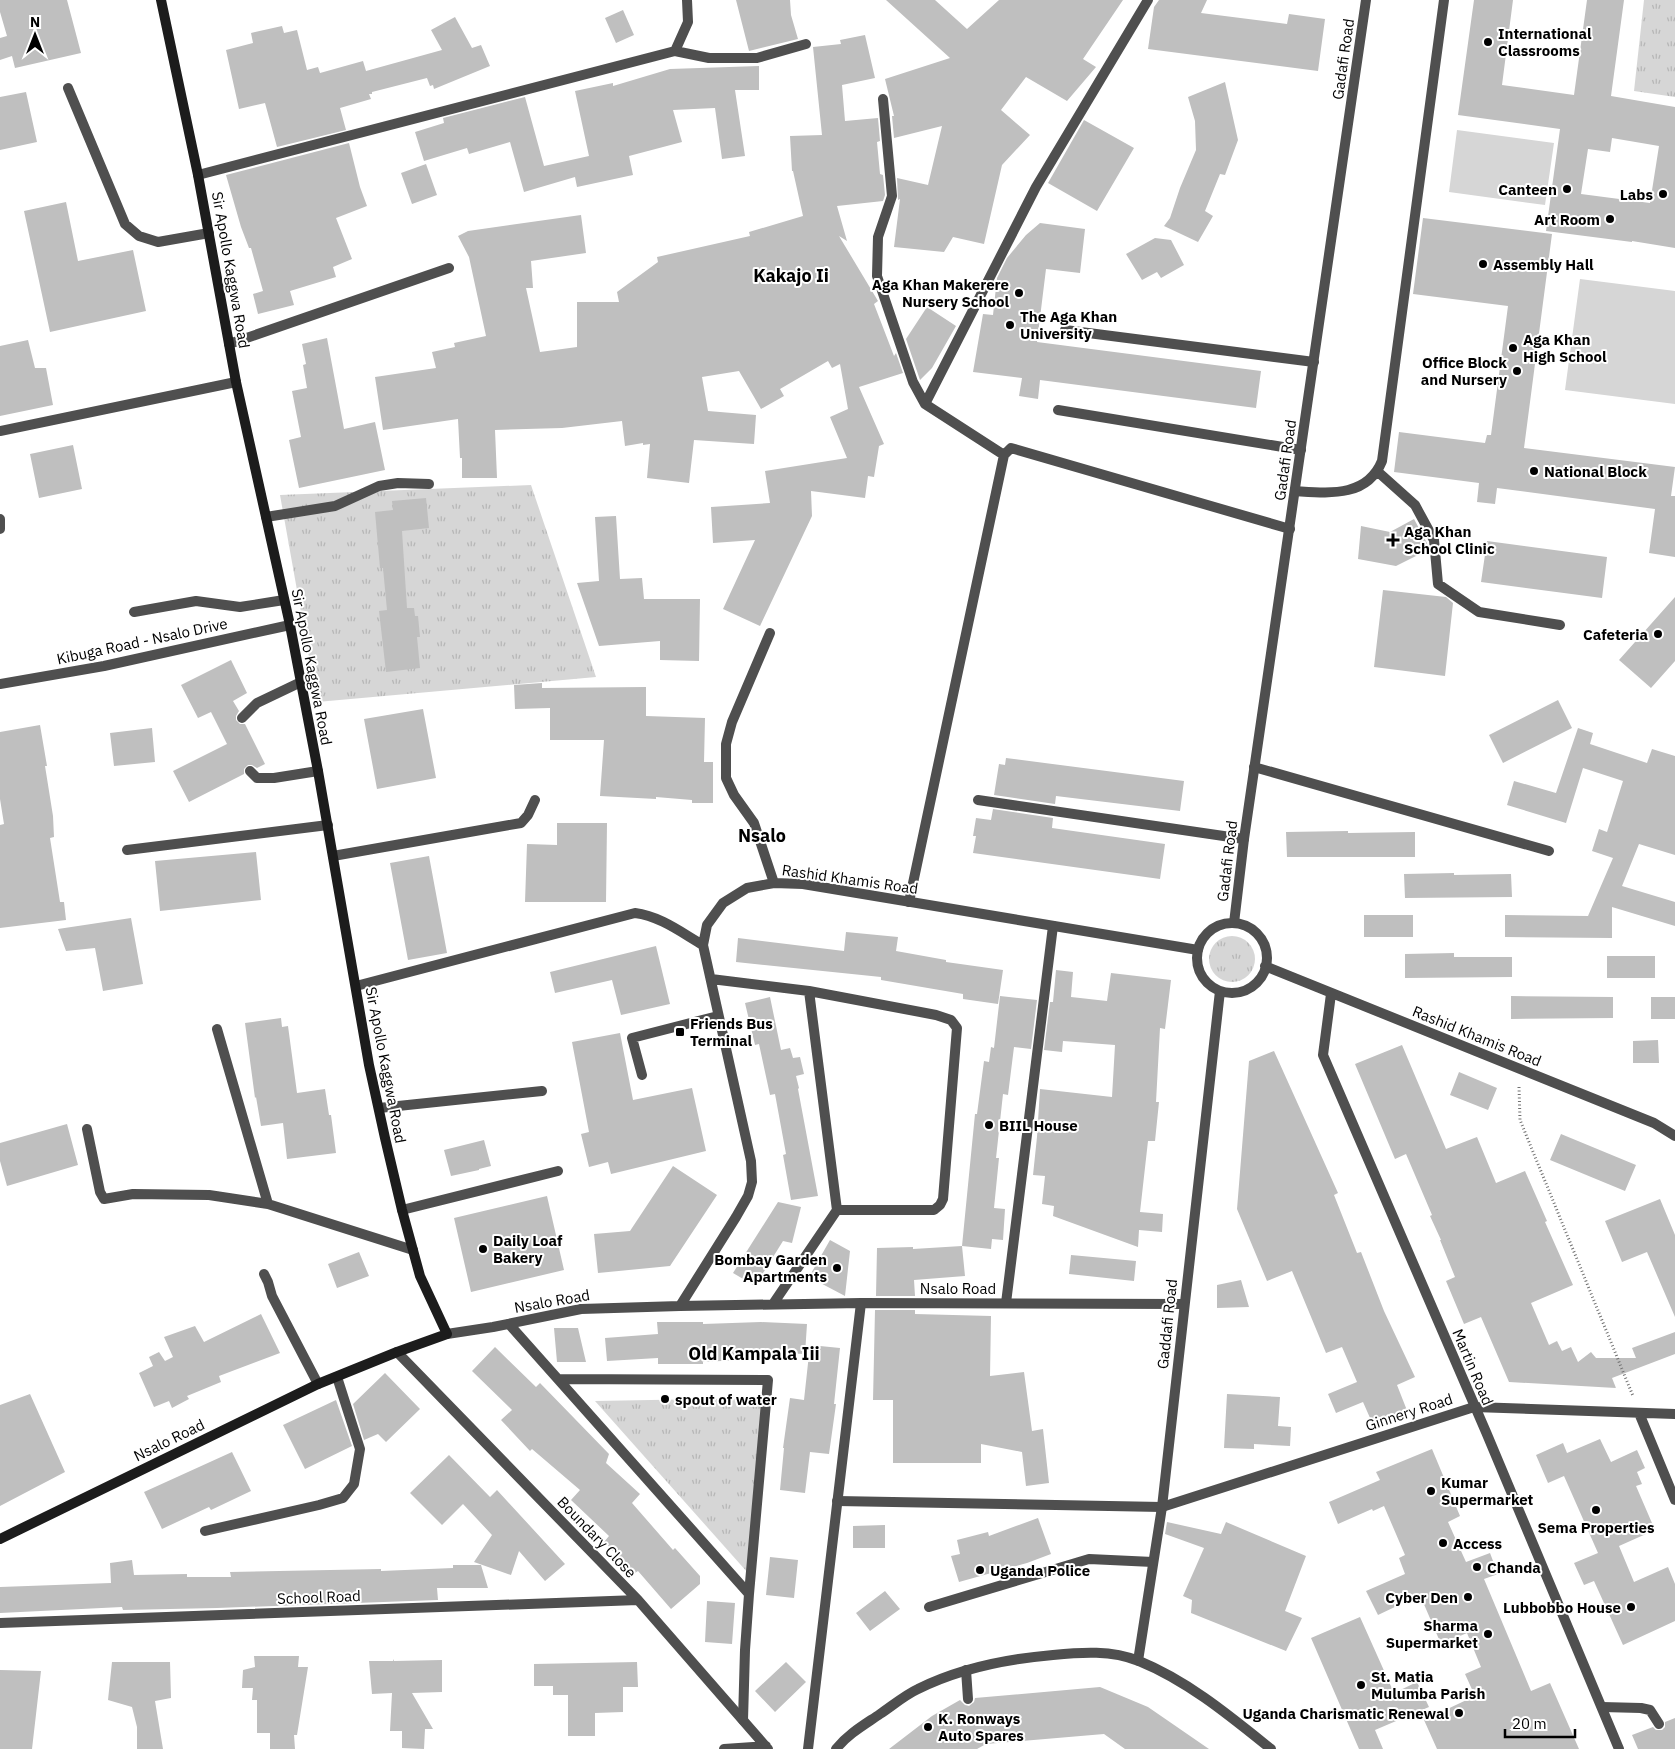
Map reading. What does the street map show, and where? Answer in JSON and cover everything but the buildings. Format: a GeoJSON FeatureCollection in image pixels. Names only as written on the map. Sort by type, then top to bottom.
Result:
{"type":"FeatureCollection","features":[{"type":"Feature","properties":{"kind":"main road","name":"Sir Apollo Kaggwa Road"},"geometry":{"type":"LineString","coordinates":[[162,0],[198,175],[236,382],[290,625],[379,1108],[402,1210],[420,1276],[447,1334]]}},
{"type":"Feature","properties":{"kind":"main road","name":"Nsalo Road"},"geometry":{"type":"LineString","coordinates":[[0,1539],[318,1384],[447,1334]]}},
{"type":"Feature","properties":{"kind":"street"},"geometry":{"type":"LineString","coordinates":[[675,51],[688,22],[687,0]]}},
{"type":"Feature","properties":{"kind":"street"},"geometry":{"type":"LineString","coordinates":[[925,404],[1036,187],[1148,0]]}},
{"type":"Feature","properties":{"kind":"street","name":"Gadafi Road"},"geometry":{"type":"LineString","coordinates":[[1234,924],[1254,767],[1296,491],[1366,0]]}},
{"type":"Feature","properties":{"kind":"street"},"geometry":{"type":"LineString","coordinates":[[1296,491],[1334,494],[1347,491],[1365,483],[1378,471],[1382,461],[1444,0]]}},
{"type":"Feature","properties":{"kind":"street"},"geometry":{"type":"LineString","coordinates":[[198,175],[675,51],[709,58],[757,58],[806,44]]}},
{"type":"Feature","properties":{"kind":"street"},"geometry":{"type":"LineString","coordinates":[[68,88],[124,224],[139,236],[158,242],[209,233]]}},
{"type":"Feature","properties":{"kind":"street"},"geometry":{"type":"LineString","coordinates":[[883,99],[892,196],[878,237],[876,276],[913,382],[925,404],[1004,455]]}},
{"type":"Feature","properties":{"kind":"street"},"geometry":{"type":"LineString","coordinates":[[229,344],[449,268]]}},
{"type":"Feature","properties":{"kind":"street"},"geometry":{"type":"LineString","coordinates":[[1065,330],[1314,362]]}},
{"type":"Feature","properties":{"kind":"street"},"geometry":{"type":"LineString","coordinates":[[0,431],[236,382]]}},
{"type":"Feature","properties":{"kind":"street"},"geometry":{"type":"LineString","coordinates":[[1058,410],[1301,450]]}},
{"type":"Feature","properties":{"kind":"street"},"geometry":{"type":"LineString","coordinates":[[909,902],[1004,455],[1011,448],[1290,529]]}},
{"type":"Feature","properties":{"kind":"street"},"geometry":{"type":"LineString","coordinates":[[1378,471],[1414,505],[1434,540],[1438,584],[1479,612],[1560,625]]}},
{"type":"Feature","properties":{"kind":"street"},"geometry":{"type":"LineString","coordinates":[[266,517],[335,506],[379,486],[398,482],[429,484]]}},
{"type":"Feature","properties":{"kind":"street"},"geometry":{"type":"LineString","coordinates":[[0,519],[0,529]]}},
{"type":"Feature","properties":{"kind":"street"},"geometry":{"type":"LineString","coordinates":[[134,612],[196,601],[240,607],[284,600]]}},
{"type":"Feature","properties":{"kind":"street","name":"Kibuga Road - Nsalo Drive"},"geometry":{"type":"LineString","coordinates":[[0,684],[104,666],[290,625]]}},
{"type":"Feature","properties":{"kind":"street"},"geometry":{"type":"LineString","coordinates":[[770,633],[732,722],[726,744],[726,778],[734,795],[754,823],[774,883]]}},
{"type":"Feature","properties":{"kind":"street"},"geometry":{"type":"LineString","coordinates":[[242,718],[257,703],[301,682]]}},
{"type":"Feature","properties":{"kind":"street"},"geometry":{"type":"LineString","coordinates":[[1254,767],[1549,851]]}},
{"type":"Feature","properties":{"kind":"street"},"geometry":{"type":"LineString","coordinates":[[250,772],[257,778],[274,778],[318,771]]}},
{"type":"Feature","properties":{"kind":"street"},"geometry":{"type":"LineString","coordinates":[[333,856],[521,823],[528,815],[535,800]]}},
{"type":"Feature","properties":{"kind":"street"},"geometry":{"type":"LineString","coordinates":[[978,800],[1244,839]]}},
{"type":"Feature","properties":{"kind":"street"},"geometry":{"type":"LineString","coordinates":[[127,850],[328,825]]}},
{"type":"Feature","properties":{"kind":"street","name":"Rashid Khamis Road"},"geometry":{"type":"LineString","coordinates":[[680,1306],[736,1217],[748,1196],[752,1182],[751,1161],[703,945],[707,925],[723,903],[747,888],[774,883],[804,884],[1198,950]]}},
{"type":"Feature","properties":{"kind":"street"},"geometry":{"type":"LineString","coordinates":[[356,986],[635,913],[647,914],[703,945]]}},
{"type":"Feature","properties":{"kind":"street"},"geometry":{"type":"LineString","coordinates":[[1224,924],[1234,924],[1242,925],[1257,934],[1265,949],[1267,958],[1259,979],[1248,988],[1234,992],[1220,991],[1212,987],[1201,974],[1197,958],[1198,950],[1201,941],[1215,927],[1224,924]]}},
{"type":"Feature","properties":{"kind":"street"},"geometry":{"type":"LineString","coordinates":[[1006,1303],[1053,926]]}},
{"type":"Feature","properties":{"kind":"street","name":"Rashid Khamis Road"},"geometry":{"type":"LineString","coordinates":[[1265,966],[1654,1123],[1675,1136]]}},
{"type":"Feature","properties":{"kind":"street"},"geometry":{"type":"LineString","coordinates":[[711,979],[809,991],[936,1015],[951,1020],[957,1028],[943,1199],[940,1206],[934,1210],[838,1210]]}},
{"type":"Feature","properties":{"kind":"street"},"geometry":{"type":"LineString","coordinates":[[773,1304],[838,1210],[809,991]]}},
{"type":"Feature","properties":{"kind":"street","name":"Gaddafi Road"},"geometry":{"type":"LineString","coordinates":[[1138,1661],[1162,1507],[1220,991]]}},
{"type":"Feature","properties":{"kind":"street","name":"Martin Road"},"geometry":{"type":"LineString","coordinates":[[1331,994],[1323,1055],[1619,1749]]}},
{"type":"Feature","properties":{"kind":"street"},"geometry":{"type":"LineString","coordinates":[[642,1075],[632,1038],[718,1016]]}},
{"type":"Feature","properties":{"kind":"street"},"geometry":{"type":"LineString","coordinates":[[217,1029],[268,1204]]}},
{"type":"Feature","properties":{"kind":"street"},"geometry":{"type":"LineString","coordinates":[[379,1108],[542,1091]]}},
{"type":"Feature","properties":{"kind":"street"},"geometry":{"type":"LineString","coordinates":[[87,1129],[100,1192],[104,1199],[133,1194],[209,1195],[268,1204],[413,1250]]}},
{"type":"Feature","properties":{"kind":"street"},"geometry":{"type":"LineString","coordinates":[[402,1210],[558,1171]]}},
{"type":"Feature","properties":{"kind":"street"},"geometry":{"type":"LineString","coordinates":[[264,1274],[272,1296],[318,1384]]}},
{"type":"Feature","properties":{"kind":"street"},"geometry":{"type":"LineString","coordinates":[[808,1749],[861,1303]]}},
{"type":"Feature","properties":{"kind":"street","name":"Nsalo Road"},"geometry":{"type":"LineString","coordinates":[[447,1334],[510,1324],[581,1309],[861,1303],[1184,1304]]}},
{"type":"Feature","properties":{"kind":"street"},"geometry":{"type":"LineString","coordinates":[[510,1324],[749,1594]]}},
{"type":"Feature","properties":{"kind":"street","name":"Boundary Close"},"geometry":{"type":"LineString","coordinates":[[397,1352],[638,1600],[767,1748]]}},
{"type":"Feature","properties":{"kind":"street"},"geometry":{"type":"LineString","coordinates":[[204,1531],[343,1498],[354,1484],[360,1449],[336,1377]]}},
{"type":"Feature","properties":{"kind":"street"},"geometry":{"type":"LineString","coordinates":[[558,1379],[768,1380],[744,1650],[743,1720]]}},
{"type":"Feature","properties":{"kind":"street","name":"Ginnery Road"},"geometry":{"type":"LineString","coordinates":[[838,1501],[1162,1507],[1474,1407],[1675,1414]]}},
{"type":"Feature","properties":{"kind":"street"},"geometry":{"type":"LineString","coordinates":[[1640,1412],[1675,1500]]}},
{"type":"Feature","properties":{"kind":"street"},"geometry":{"type":"LineString","coordinates":[[929,1607],[1088,1559],[1153,1562]]}},
{"type":"Feature","properties":{"kind":"street","name":"School Road"},"geometry":{"type":"LineString","coordinates":[[0,1623],[638,1600]]}},
{"type":"Feature","properties":{"kind":"street"},"geometry":{"type":"LineString","coordinates":[[836,1749],[846,1738],[917,1689],[966,1670],[1001,1661],[1083,1652],[1112,1654],[1138,1661],[1182,1682],[1243,1726],[1271,1749]]}},
{"type":"Feature","properties":{"kind":"street"},"geometry":{"type":"LineString","coordinates":[[966,1670],[968,1699]]}},
{"type":"Feature","properties":{"kind":"street"},"geometry":{"type":"LineString","coordinates":[[1602,1707],[1650,1710],[1659,1724]]}},
{"type":"Feature","properties":{"kind":"street"},"geometry":{"type":"LineString","coordinates":[[724,1749],[767,1748]]}},
{"type":"Feature","properties":{"kind":"path"},"geometry":{"type":"LineString","coordinates":[[1518,1068],[1520,1120],[1640,1412]]}},
{"type":"Feature","properties":{"kind":"green space"},"geometry":{"type":"Polygon","coordinates":[[[1644,0],[1675,0],[1675,97],[1634,91],[1644,0]]]}},
{"type":"Feature","properties":{"kind":"green space"},"geometry":{"type":"Polygon","coordinates":[[[1457,130],[1554,143],[1545,205],[1449,192],[1457,130]]]}},
{"type":"Feature","properties":{"kind":"green space"},"geometry":{"type":"Polygon","coordinates":[[[1580,279],[1675,291],[1675,404],[1565,390],[1580,279]]]}},
{"type":"Feature","properties":{"kind":"green space"},"geometry":{"type":"Polygon","coordinates":[[[531,485],[596,677],[317,702],[280,495],[531,485]]]}},
{"type":"Feature","properties":{"kind":"green space"},"geometry":{"type":"Polygon","coordinates":[[[1237,936],[1249,942],[1254,950],[1254,968],[1249,976],[1241,981],[1227,982],[1215,976],[1210,968],[1209,954],[1215,942],[1223,937],[1237,936]]]}},
{"type":"Feature","properties":{"kind":"green space"},"geometry":{"type":"Polygon","coordinates":[[[763,1398],[748,1573],[595,1401],[763,1398]]]}},
{"type":"Feature","properties":{"kind":"place","name":"International Classrooms"},"geometry":{"type":"Point","coordinates":[1488,42]}},
{"type":"Feature","properties":{"kind":"place","name":"Canteen"},"geometry":{"type":"Point","coordinates":[1567,189]}},
{"type":"Feature","properties":{"kind":"place","name":"Labs"},"geometry":{"type":"Point","coordinates":[1663,194]}},
{"type":"Feature","properties":{"kind":"place","name":"Art Room"},"geometry":{"type":"Point","coordinates":[1610,219]}},
{"type":"Feature","properties":{"kind":"place","name":"Assembly Hall"},"geometry":{"type":"Point","coordinates":[1483,264]}},
{"type":"Feature","properties":{"kind":"place","name":"Aga Khan Makerere Nursery School"},"geometry":{"type":"Point","coordinates":[1019,293]}},
{"type":"Feature","properties":{"kind":"place","name":"The Aga Khan University"},"geometry":{"type":"Point","coordinates":[1010,325]}},
{"type":"Feature","properties":{"kind":"place","name":"Aga Khan High School"},"geometry":{"type":"Point","coordinates":[1513,348]}},
{"type":"Feature","properties":{"kind":"place","name":"Office Block and Nursery"},"geometry":{"type":"Point","coordinates":[1517,371]}},
{"type":"Feature","properties":{"kind":"place","name":"National Block"},"geometry":{"type":"Point","coordinates":[1534,471]}},
{"type":"Feature","properties":{"kind":"place","name":"Aga Khan School Clinic"},"geometry":{"type":"Point","coordinates":[1393,540]}},
{"type":"Feature","properties":{"kind":"place","name":"Cafeteria"},"geometry":{"type":"Point","coordinates":[1658,634]}},
{"type":"Feature","properties":{"kind":"place","name":"Friends Bus Terminal"},"geometry":{"type":"Point","coordinates":[680,1032]}},
{"type":"Feature","properties":{"kind":"place","name":"BIIL House"},"geometry":{"type":"Point","coordinates":[989,1125]}},
{"type":"Feature","properties":{"kind":"place","name":"Daily Loaf Bakery"},"geometry":{"type":"Point","coordinates":[483,1249]}},
{"type":"Feature","properties":{"kind":"place","name":"Bombay Garden Apartments"},"geometry":{"type":"Point","coordinates":[837,1268]}},
{"type":"Feature","properties":{"kind":"place","name":"spout of water"},"geometry":{"type":"Point","coordinates":[665,1399]}},
{"type":"Feature","properties":{"kind":"place","name":"Kumar Supermarket"},"geometry":{"type":"Point","coordinates":[1431,1491]}},
{"type":"Feature","properties":{"kind":"place","name":"Sema Properties"},"geometry":{"type":"Point","coordinates":[1596,1510]}},
{"type":"Feature","properties":{"kind":"place","name":"Access"},"geometry":{"type":"Point","coordinates":[1443,1543]}},
{"type":"Feature","properties":{"kind":"place","name":"Chanda"},"geometry":{"type":"Point","coordinates":[1477,1567]}},
{"type":"Feature","properties":{"kind":"place","name":"Uganda Police"},"geometry":{"type":"Point","coordinates":[980,1570]}},
{"type":"Feature","properties":{"kind":"place","name":"Cyber Den"},"geometry":{"type":"Point","coordinates":[1468,1597]}},
{"type":"Feature","properties":{"kind":"place","name":"Lubbobbo House"},"geometry":{"type":"Point","coordinates":[1631,1607]}},
{"type":"Feature","properties":{"kind":"place","name":"Sharma Supermarket"},"geometry":{"type":"Point","coordinates":[1488,1634]}},
{"type":"Feature","properties":{"kind":"place","name":"St. Matia Mulumba Parish"},"geometry":{"type":"Point","coordinates":[1361,1685]}},
{"type":"Feature","properties":{"kind":"place","name":"Uganda Charismatic Renewal"},"geometry":{"type":"Point","coordinates":[1459,1713]}},
{"type":"Feature","properties":{"kind":"place","name":"K. Ronways Auto Spares"},"geometry":{"type":"Point","coordinates":[928,1727]}},
{"type":"Feature","properties":{"kind":"district","name":"Kakajo Ii"},"geometry":{"type":"Point","coordinates":[791,275]}},
{"type":"Feature","properties":{"kind":"district","name":"Nsalo"},"geometry":{"type":"Point","coordinates":[762,835]}},
{"type":"Feature","properties":{"kind":"district","name":"Old Kampala Iii"},"geometry":{"type":"Point","coordinates":[754,1353]}}]}
